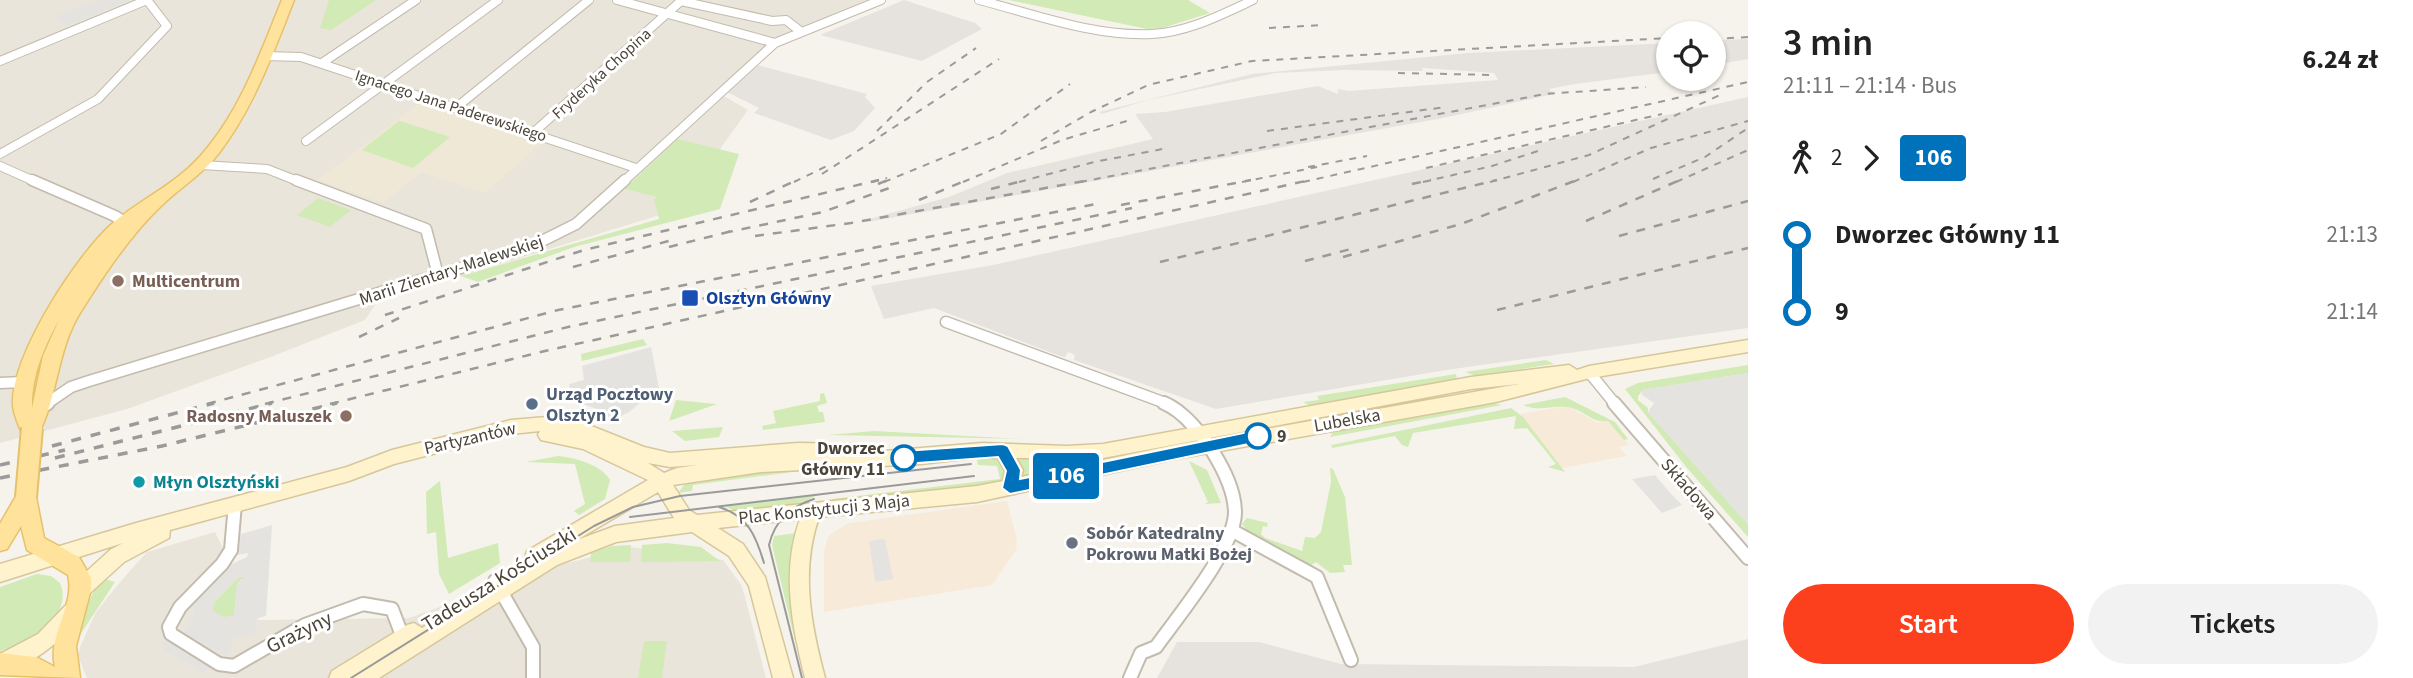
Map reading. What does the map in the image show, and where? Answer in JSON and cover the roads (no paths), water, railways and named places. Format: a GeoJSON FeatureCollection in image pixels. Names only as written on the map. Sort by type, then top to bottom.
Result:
{"type":"FeatureCollection","features":[{"type":"Feature","properties":{"kind":"main road"},"geometry":{"type":"LineString","coordinates":[[32,428],[25,422],[23,414],[23,382],[35,342],[48,320],[104,244],[201,164],[240,112],[288,0]]}},
{"type":"Feature","properties":{"kind":"main road"},"geometry":{"type":"LineString","coordinates":[[69,678],[64,664],[63,646],[79,597],[74,566],[34,542],[25,500],[32,428],[42,407],[52,356],[71,313],[129,225]]}},
{"type":"Feature","properties":{"kind":"main road"},"geometry":{"type":"LineString","coordinates":[[0,542],[25,500]]}},
{"type":"Feature","properties":{"kind":"main road"},"geometry":{"type":"LineString","coordinates":[[1,664],[36,668],[51,678]]}},
{"type":"Feature","properties":{"kind":"street"},"geometry":{"type":"LineString","coordinates":[[0,61],[147,0],[167,26],[98,99],[0,154]]}},
{"type":"Feature","properties":{"kind":"street"},"geometry":{"type":"LineString","coordinates":[[322,63],[416,0]]}},
{"type":"Feature","properties":{"kind":"street"},"geometry":{"type":"LineString","coordinates":[[306,141],[498,0]]}},
{"type":"Feature","properties":{"kind":"street"},"geometry":{"type":"LineString","coordinates":[[458,106],[589,0]]}},
{"type":"Feature","properties":{"kind":"street"},"geometry":{"type":"LineString","coordinates":[[617,0],[775,43]]}},
{"type":"Feature","properties":{"kind":"street"},"geometry":{"type":"LineString","coordinates":[[682,0],[772,21],[786,20],[800,31]]}},
{"type":"Feature","properties":{"kind":"street","name":"Fryderyka Chopina"},"geometry":{"type":"LineString","coordinates":[[533,132],[682,0]]}},
{"type":"Feature","properties":{"kind":"street"},"geometry":{"type":"LineString","coordinates":[[722,10],[733,0]]}},
{"type":"Feature","properties":{"kind":"street","name":"Marii Zientary-Malewskiej"},"geometry":{"type":"LineString","coordinates":[[42,407],[59,394],[89,381],[530,247],[557,235],[576,224],[775,43],[881,0]]}},
{"type":"Feature","properties":{"kind":"street"},"geometry":{"type":"LineString","coordinates":[[979,0],[1106,30],[1139,34],[1165,32],[1200,23],[1254,0]]}},
{"type":"Feature","properties":{"kind":"street","name":"Ignacego Jana Paderewskiego"},"geometry":{"type":"LineString","coordinates":[[264,56],[295,56],[322,63],[458,106],[636,168]]}},
{"type":"Feature","properties":{"kind":"street"},"geometry":{"type":"LineString","coordinates":[[201,164],[267,169],[426,229],[438,275]]}},
{"type":"Feature","properties":{"kind":"street"},"geometry":{"type":"LineString","coordinates":[[0,166],[129,225]]}},
{"type":"Feature","properties":{"kind":"street"},"geometry":{"type":"LineString","coordinates":[[946,322],[1168,404],[1186,416],[1203,439],[1232,493],[1235,508],[1233,531],[1226,546],[1156,647],[1141,653],[1130,678]]}},
{"type":"Feature","properties":{"kind":"street","name":"Lubelska"},"geometry":{"type":"LineString","coordinates":[[1003,450],[1086,453],[1203,439],[1496,395],[1589,372],[1748,346]]}},
{"type":"Feature","properties":{"kind":"street","name":"Składowa"},"geometry":{"type":"LineString","coordinates":[[1589,372],[1602,391],[1630,419],[1748,558]]}},
{"type":"Feature","properties":{"kind":"street"},"geometry":{"type":"LineString","coordinates":[[0,383],[23,382]]}},
{"type":"Feature","properties":{"kind":"street","name":"Partyzantów"},"geometry":{"type":"LineString","coordinates":[[0,573],[53,555],[349,474],[392,467],[522,435],[590,438]]}},
{"type":"Feature","properties":{"kind":"street"},"geometry":{"type":"LineString","coordinates":[[590,438],[663,459],[798,450],[931,454]]}},
{"type":"Feature","properties":{"kind":"street"},"geometry":{"type":"LineString","coordinates":[[590,438],[660,480],[677,510],[730,545],[747,564],[758,583],[783,678]]}},
{"type":"Feature","properties":{"kind":"street","name":"Lubelska"},"geometry":{"type":"LineString","coordinates":[[1010,488],[1203,439]]}},
{"type":"Feature","properties":{"kind":"street"},"geometry":{"type":"LineString","coordinates":[[660,480],[677,475],[738,467],[1003,450],[1014,470],[1010,488]]}},
{"type":"Feature","properties":{"kind":"street"},"geometry":{"type":"LineString","coordinates":[[854,460],[877,451]]}},
{"type":"Feature","properties":{"kind":"street","name":"Tadeusza Kościuszki"},"geometry":{"type":"LineString","coordinates":[[360,678],[660,480]]}},
{"type":"Feature","properties":{"kind":"street","name":"Plac Konstytucji 3 Maja"},"geometry":{"type":"LineString","coordinates":[[693,523],[1010,488]]}},
{"type":"Feature","properties":{"kind":"street","name":"Grażyny"},"geometry":{"type":"LineString","coordinates":[[235,504],[231,550],[222,564],[180,607],[169,627],[171,634],[219,664],[233,666],[304,625],[363,604],[392,610],[403,638]]}},
{"type":"Feature","properties":{"kind":"street"},"geometry":{"type":"LineString","coordinates":[[813,510],[804,530],[797,582],[799,610],[815,678]]}},
{"type":"Feature","properties":{"kind":"street","name":"Partyzantów"},"geometry":{"type":"LineString","coordinates":[[1,664],[45,641],[79,597],[129,548],[192,516]]}},
{"type":"Feature","properties":{"kind":"street","name":"Tadeusza Kościuszki"},"geometry":{"type":"LineString","coordinates":[[339,678],[403,638],[550,559],[582,545],[630,531],[693,523]]}},
{"type":"Feature","properties":{"kind":"street"},"geometry":{"type":"LineString","coordinates":[[1233,531],[1317,577],[1351,660]]}},
{"type":"Feature","properties":{"kind":"street"},"geometry":{"type":"LineString","coordinates":[[498,585],[533,647],[533,678]]}},
{"type":"Feature","properties":{"kind":"tram line"},"geometry":{"type":"LineString","coordinates":[[351,678],[594,526],[633,507],[680,496],[971,464]]}},
{"type":"Feature","properties":{"kind":"tram line"},"geometry":{"type":"LineString","coordinates":[[630,517],[974,476]]}},
{"type":"Feature","properties":{"kind":"tram line"},"geometry":{"type":"LineString","coordinates":[[802,678],[769,545],[775,528],[785,516],[791,510],[814,499]]}},
{"type":"Feature","properties":{"kind":"tram line"},"geometry":{"type":"LineString","coordinates":[[719,507],[737,516],[749,528],[764,563]]}},
{"type":"Feature","properties":{"kind":"railway"},"geometry":{"type":"LineString","coordinates":[[1269,28],[1324,25]]}},
{"type":"Feature","properties":{"kind":"railway"},"geometry":{"type":"LineString","coordinates":[[1726,38],[1748,37]]}},
{"type":"Feature","properties":{"kind":"railway"},"geometry":{"type":"LineString","coordinates":[[1041,141],[1091,112],[1148,85],[1252,61],[1656,39]]}},
{"type":"Feature","properties":{"kind":"railway"},"geometry":{"type":"LineString","coordinates":[[877,131],[927,82],[976,48]]}},
{"type":"Feature","properties":{"kind":"railway"},"geometry":{"type":"LineString","coordinates":[[822,174],[999,59]]}},
{"type":"Feature","properties":{"kind":"railway"},"geometry":{"type":"LineString","coordinates":[[1398,73],[1495,75]]}},
{"type":"Feature","properties":{"kind":"railway"},"geometry":{"type":"LineString","coordinates":[[1303,182],[1748,82]]}},
{"type":"Feature","properties":{"kind":"railway"},"geometry":{"type":"LineString","coordinates":[[884,182],[1001,134],[1070,84]]}},
{"type":"Feature","properties":{"kind":"railway"},"geometry":{"type":"LineString","coordinates":[[1080,182],[1545,94],[1646,87]]}},
{"type":"Feature","properties":{"kind":"railway"},"geometry":{"type":"LineString","coordinates":[[1490,182],[1589,155],[1720,95]]}},
{"type":"Feature","properties":{"kind":"railway"},"geometry":{"type":"LineString","coordinates":[[1267,131],[1446,107]]}},
{"type":"Feature","properties":{"kind":"railway"},"geometry":{"type":"LineString","coordinates":[[1426,168],[1662,114]]}},
{"type":"Feature","properties":{"kind":"railway"},"geometry":{"type":"LineString","coordinates":[[963,182],[1062,140],[1130,120]]}},
{"type":"Feature","properties":{"kind":"railway"},"geometry":{"type":"LineString","coordinates":[[1573,182],[1651,148],[1748,121]]}},
{"type":"Feature","properties":{"kind":"railway"},"geometry":{"type":"LineString","coordinates":[[1653,179],[1705,157],[1748,128]]}},
{"type":"Feature","properties":{"kind":"railway"},"geometry":{"type":"LineString","coordinates":[[1019,182],[1094,162],[1168,148]]}},
{"type":"Feature","properties":{"kind":"railway"},"geometry":{"type":"LineString","coordinates":[[1423,182],[1492,166],[1541,150]]}},
{"type":"Feature","properties":{"kind":"railway"},"geometry":{"type":"LineString","coordinates":[[1676,182],[1748,150]]}},
{"type":"Feature","properties":{"kind":"railway"},"geometry":{"type":"LineString","coordinates":[[1308,167],[1367,156]]}},
{"type":"Feature","properties":{"kind":"railway"},"geometry":{"type":"LineString","coordinates":[[794,182],[829,165]]}},
{"type":"Feature","properties":{"kind":"railway"},"geometry":{"type":"LineString","coordinates":[[1242,182],[1317,167]]}},
{"type":"Feature","properties":{"kind":"railway"},"geometry":{"type":"LineString","coordinates":[[872,182],[887,178]]}},
{"type":"Feature","properties":{"kind":"railway"},"geometry":{"type":"LineString","coordinates":[[750,202],[797,180]]}},
{"type":"Feature","properties":{"kind":"railway"},"geometry":{"type":"LineString","coordinates":[[385,315],[584,250],[879,180]]}},
{"type":"Feature","properties":{"kind":"railway"},"geometry":{"type":"LineString","coordinates":[[878,184],[888,180]]}},
{"type":"Feature","properties":{"kind":"railway"},"geometry":{"type":"LineString","coordinates":[[919,200],[967,180]]}},
{"type":"Feature","properties":{"kind":"railway"},"geometry":{"type":"LineString","coordinates":[[991,189],[1026,180]]}},
{"type":"Feature","properties":{"kind":"railway"},"geometry":{"type":"LineString","coordinates":[[755,236],[851,223],[1090,180]]}},
{"type":"Feature","properties":{"kind":"railway"},"geometry":{"type":"LineString","coordinates":[[1121,205],[1251,180]]}},
{"type":"Feature","properties":{"kind":"railway"},"geometry":{"type":"LineString","coordinates":[[330,404],[545,351],[1310,180]]}},
{"type":"Feature","properties":{"kind":"railway"},"geometry":{"type":"LineString","coordinates":[[1412,184],[1431,180]]}},
{"type":"Feature","properties":{"kind":"railway"},"geometry":{"type":"LineString","coordinates":[[1160,262],[1497,180]]}},
{"type":"Feature","properties":{"kind":"railway"},"geometry":{"type":"LineString","coordinates":[[1343,257],[1461,224],[1577,180]]}},
{"type":"Feature","properties":{"kind":"railway"},"geometry":{"type":"LineString","coordinates":[[1586,221],[1680,180]]}},
{"type":"Feature","properties":{"kind":"railway"},"geometry":{"type":"LineString","coordinates":[[725,233],[823,212],[892,187]]}},
{"type":"Feature","properties":{"kind":"railway"},"geometry":{"type":"LineString","coordinates":[[1619,236],[1748,201]]}},
{"type":"Feature","properties":{"kind":"railway"},"geometry":{"type":"LineString","coordinates":[[207,404],[558,310],[1101,203]]}},
{"type":"Feature","properties":{"kind":"railway"},"geometry":{"type":"LineString","coordinates":[[265,404],[568,327],[1132,208]]}},
{"type":"Feature","properties":{"kind":"railway"},"geometry":{"type":"LineString","coordinates":[[725,233],[732,231]]}},
{"type":"Feature","properties":{"kind":"railway"},"geometry":{"type":"LineString","coordinates":[[669,247],[725,233]]}},
{"type":"Feature","properties":{"kind":"railway"},"geometry":{"type":"LineString","coordinates":[[573,267],[676,239]]}},
{"type":"Feature","properties":{"kind":"railway"},"geometry":{"type":"LineString","coordinates":[[1497,310],[1748,248]]}},
{"type":"Feature","properties":{"kind":"railway"},"geometry":{"type":"LineString","coordinates":[[1305,261],[1351,249]]}},
{"type":"Feature","properties":{"kind":"railway"},"geometry":{"type":"LineString","coordinates":[[359,337],[399,318]]}},
{"type":"Feature","properties":{"kind":"railway"},"geometry":{"type":"LineString","coordinates":[[52,446],[214,403]]}},
{"type":"Feature","properties":{"kind":"railway"},"geometry":{"type":"LineString","coordinates":[[55,458],[272,403]]}},
{"type":"Feature","properties":{"kind":"railway"},"geometry":{"type":"LineString","coordinates":[[0,478],[162,446],[337,403]]}},
{"type":"Feature","properties":{"kind":"railway"},"geometry":{"type":"LineString","coordinates":[[0,465],[65,450]]}},
{"type":"Feature","properties":{"kind":"place","name":"Multicentrum"},"geometry":{"type":"Point","coordinates":[118,281]}},
{"type":"Feature","properties":{"kind":"place","name":"Olsztyn Główny"},"geometry":{"type":"Point","coordinates":[690,298]}},
{"type":"Feature","properties":{"kind":"place","name":"Urząd Pocztowy Olsztyn 2"},"geometry":{"type":"Point","coordinates":[532,404]}},
{"type":"Feature","properties":{"kind":"place","name":"Radosny Maluszek"},"geometry":{"type":"Point","coordinates":[346,416]}},
{"type":"Feature","properties":{"kind":"place","name":"9"},"geometry":{"type":"Point","coordinates":[1258,436]}},
{"type":"Feature","properties":{"kind":"place","name":"Dworzec Główny 11"},"geometry":{"type":"Point","coordinates":[904,458]}},
{"type":"Feature","properties":{"kind":"place","name":"Młyn Olsztyński"},"geometry":{"type":"Point","coordinates":[139,482]}},
{"type":"Feature","properties":{"kind":"place","name":"Sobór Katedralny Pokrowu Matki Bożej"},"geometry":{"type":"Point","coordinates":[1072,543]}}]}
